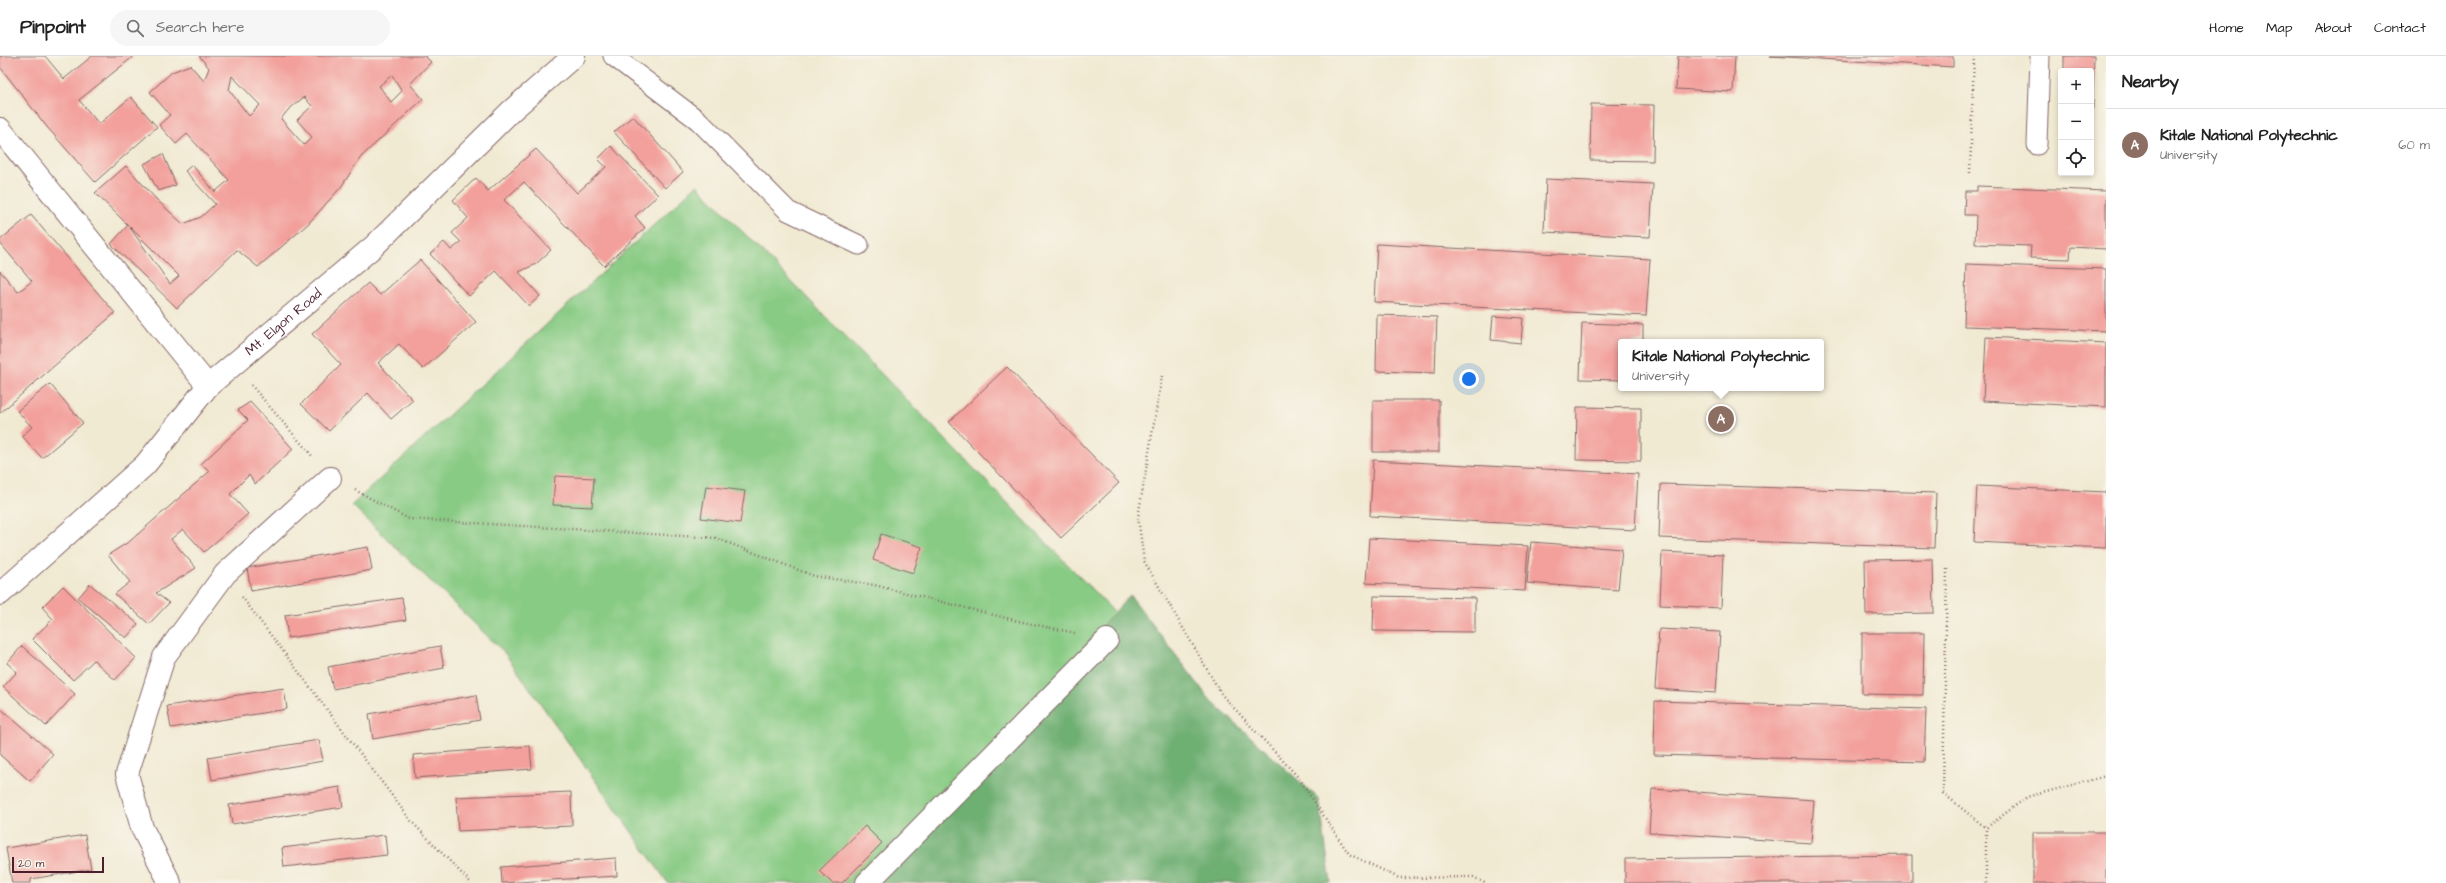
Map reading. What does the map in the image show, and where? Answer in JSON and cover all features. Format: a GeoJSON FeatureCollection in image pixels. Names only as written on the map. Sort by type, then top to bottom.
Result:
{"type":"FeatureCollection","features":[{"type":"Feature","properties":{"kind":"street","name":"Mt. Elgon Road"},"geometry":{"type":"LineString","coordinates":[[0,594],[145,465],[208,386],[373,247],[511,111],[574,56]]}},
{"type":"Feature","properties":{"kind":"street"},"geometry":{"type":"LineString","coordinates":[[0,129],[208,386]]}},
{"type":"Feature","properties":{"kind":"street"},"geometry":{"type":"LineString","coordinates":[[170,883],[142,828],[126,774],[164,657],[225,574],[330,478]]}},
{"type":"Feature","properties":{"kind":"street"},"geometry":{"type":"LineString","coordinates":[[867,883],[1107,640]]}},
{"type":"Feature","properties":{"kind":"lane"},"geometry":{"type":"LineString","coordinates":[[613,56],[699,121],[788,211],[859,245]]}},
{"type":"Feature","properties":{"kind":"lane"},"geometry":{"type":"LineString","coordinates":[[2037,145],[2040,56]]}},
{"type":"Feature","properties":{"kind":"path"},"geometry":{"type":"LineString","coordinates":[[1970,173],[1974,56]]}},
{"type":"Feature","properties":{"kind":"path"},"geometry":{"type":"LineString","coordinates":[[1162,376],[1138,517],[1144,560],[1222,695],[1298,777],[1349,854],[1399,878],[1473,877],[1485,883]]}},
{"type":"Feature","properties":{"kind":"path"},"geometry":{"type":"LineString","coordinates":[[249,382],[265,399],[330,478],[409,519],[716,538],[814,576],[874,585],[1018,621],[1107,640]]}},
{"type":"Feature","properties":{"kind":"path"},"geometry":{"type":"LineString","coordinates":[[1948,569],[1943,793],[1986,828]]}},
{"type":"Feature","properties":{"kind":"path"},"geometry":{"type":"LineString","coordinates":[[225,574],[412,822],[471,883]]}},
{"type":"Feature","properties":{"kind":"path"},"geometry":{"type":"LineString","coordinates":[[1986,828],[2027,797],[2106,776]]}},
{"type":"Feature","properties":{"kind":"path"},"geometry":{"type":"LineString","coordinates":[[1986,828],[1986,883]]}},
{"type":"Feature","properties":{"kind":"green space"},"geometry":{"type":"Polygon","coordinates":[[[697,185],[1115,613],[874,883],[668,883],[504,652],[352,505],[697,185]]]}},
{"type":"Feature","properties":{"kind":"green space"},"geometry":{"type":"Polygon","coordinates":[[[1130,595],[1211,701],[1319,799],[1331,883],[874,883],[1130,595]]]}},
{"type":"Feature","properties":{"kind":"building"},"geometry":{"type":"Polygon","coordinates":[[[0,56],[45,56],[64,79],[92,56],[134,56],[79,100],[99,124],[131,97],[157,127],[95,182],[47,127],[0,67],[0,56]]]}},
{"type":"Feature","properties":{"kind":"building"},"geometry":{"type":"Polygon","coordinates":[[[199,56],[425,56],[431,62],[410,84],[423,99],[361,157],[341,187],[308,224],[258,267],[237,250],[177,308],[111,244],[128,225],[95,193],[126,166],[156,199],[183,224],[201,217],[215,204],[185,171],[192,165],[215,192],[229,180],[187,134],[176,144],[159,125],[170,115],[150,92],[172,72],[190,65],[204,81],[209,68],[199,56]],[[392,75],[379,86],[391,102],[402,91],[392,75]],[[232,76],[229,90],[249,116],[260,105],[232,76]],[[304,97],[288,110],[281,119],[304,145],[312,137],[297,120],[312,106],[304,97]],[[128,225],[170,284],[179,276],[128,225]]]}},
{"type":"Feature","properties":{"kind":"building"},"geometry":{"type":"Polygon","coordinates":[[[1678,56],[1735,56],[1733,92],[1676,89],[1678,56]]]}},
{"type":"Feature","properties":{"kind":"building"},"geometry":{"type":"Polygon","coordinates":[[[1770,56],[1953,56],[1953,67],[1770,56]]]}},
{"type":"Feature","properties":{"kind":"building"},"geometry":{"type":"Polygon","coordinates":[[[2064,56],[2094,56],[2094,68],[2064,68],[2064,56]]]}},
{"type":"Feature","properties":{"kind":"building"},"geometry":{"type":"Polygon","coordinates":[[[1591,104],[1654,105],[1653,161],[1590,160],[1591,104]]]}},
{"type":"Feature","properties":{"kind":"building"},"geometry":{"type":"Polygon","coordinates":[[[633,116],[683,172],[665,188],[614,132],[633,116]]]}},
{"type":"Feature","properties":{"kind":"building"},"geometry":{"type":"Polygon","coordinates":[[[611,146],[658,195],[635,216],[645,228],[604,266],[524,182],[504,200],[551,250],[536,264],[519,272],[540,296],[529,306],[496,271],[469,296],[430,254],[444,242],[451,250],[461,242],[452,233],[468,218],[453,200],[476,178],[488,191],[536,149],[577,193],[606,167],[598,159],[611,146]]]}},
{"type":"Feature","properties":{"kind":"building"},"geometry":{"type":"Polygon","coordinates":[[[163,154],[176,185],[158,191],[144,164],[163,154]]]}},
{"type":"Feature","properties":{"kind":"building"},"geometry":{"type":"Polygon","coordinates":[[[1546,179],[1653,184],[1650,237],[1544,232],[1546,179]]]}},
{"type":"Feature","properties":{"kind":"building"},"geometry":{"type":"Polygon","coordinates":[[[1977,186],[2106,191],[2106,249],[2071,247],[2070,259],[2030,258],[2031,246],[1975,244],[1976,215],[1964,215],[1965,191],[1977,191],[1977,186]]]}},
{"type":"Feature","properties":{"kind":"building"},"geometry":{"type":"Polygon","coordinates":[[[31,215],[115,313],[0,413],[0,271],[18,292],[32,281],[0,243],[0,240],[31,215]]]}},
{"type":"Feature","properties":{"kind":"building"},"geometry":{"type":"Polygon","coordinates":[[[1377,244],[1650,259],[1646,316],[1374,302],[1377,244]]]}},
{"type":"Feature","properties":{"kind":"building"},"geometry":{"type":"Polygon","coordinates":[[[420,260],[476,322],[423,369],[399,344],[378,363],[413,400],[391,419],[368,393],[329,431],[301,404],[341,365],[312,334],[368,283],[380,295],[420,260]]]}},
{"type":"Feature","properties":{"kind":"building"},"geometry":{"type":"Polygon","coordinates":[[[1966,264],[2106,269],[2106,331],[1964,326],[1966,264]]]}},
{"type":"Feature","properties":{"kind":"building"},"geometry":{"type":"Polygon","coordinates":[[[1377,315],[1437,317],[1435,373],[1376,371],[1377,315]]]}},
{"type":"Feature","properties":{"kind":"building"},"geometry":{"type":"Polygon","coordinates":[[[1493,316],[1523,318],[1521,343],[1491,340],[1493,316]]]}},
{"type":"Feature","properties":{"kind":"building"},"geometry":{"type":"Polygon","coordinates":[[[1582,323],[1643,325],[1643,339],[1618,339],[1618,380],[1580,379],[1582,323]]]}},
{"type":"Feature","properties":{"kind":"building"},"geometry":{"type":"Polygon","coordinates":[[[1986,337],[2106,343],[2106,407],[1983,401],[1986,337]]]}},
{"type":"Feature","properties":{"kind":"building"},"geometry":{"type":"Polygon","coordinates":[[[1007,367],[1119,483],[1061,538],[949,422],[1007,367]]]}},
{"type":"Feature","properties":{"kind":"building"},"geometry":{"type":"Polygon","coordinates":[[[50,384],[83,423],[42,458],[22,436],[32,427],[17,411],[50,384]]]}},
{"type":"Feature","properties":{"kind":"building"},"geometry":{"type":"Polygon","coordinates":[[[1373,400],[1439,400],[1439,452],[1373,452],[1373,400]]]}},
{"type":"Feature","properties":{"kind":"building"},"geometry":{"type":"Polygon","coordinates":[[[250,402],[293,449],[255,484],[249,475],[230,494],[248,514],[204,552],[183,529],[171,539],[196,568],[156,593],[169,603],[149,624],[115,594],[130,582],[108,555],[130,541],[210,471],[201,464],[248,420],[238,410],[250,402]]]}},
{"type":"Feature","properties":{"kind":"building"},"geometry":{"type":"Polygon","coordinates":[[[1577,407],[1641,408],[1641,461],[1576,460],[1577,407]]]}},
{"type":"Feature","properties":{"kind":"building"},"geometry":{"type":"Polygon","coordinates":[[[1373,460],[1638,474],[1635,530],[1370,516],[1373,460]]]}},
{"type":"Feature","properties":{"kind":"building"},"geometry":{"type":"Polygon","coordinates":[[[555,476],[594,478],[592,507],[553,505],[555,476]]]}},
{"type":"Feature","properties":{"kind":"building"},"geometry":{"type":"Polygon","coordinates":[[[1661,484],[1936,493],[1934,548],[1659,538],[1661,484]]]}},
{"type":"Feature","properties":{"kind":"building"},"geometry":{"type":"Polygon","coordinates":[[[706,486],[745,491],[740,523],[701,518],[706,486]]]}},
{"type":"Feature","properties":{"kind":"building"},"geometry":{"type":"Polygon","coordinates":[[[1977,486],[2106,492],[2106,548],[1974,542],[1977,486]]]}},
{"type":"Feature","properties":{"kind":"building"},"geometry":{"type":"Polygon","coordinates":[[[881,534],[922,547],[913,573],[873,560],[881,534]]]}},
{"type":"Feature","properties":{"kind":"building"},"geometry":{"type":"Polygon","coordinates":[[[1369,538],[1528,546],[1525,591],[1366,583],[1369,538]]]}},
{"type":"Feature","properties":{"kind":"building"},"geometry":{"type":"Polygon","coordinates":[[[1531,542],[1622,549],[1618,590],[1527,583],[1531,542]]]}},
{"type":"Feature","properties":{"kind":"building"},"geometry":{"type":"Polygon","coordinates":[[[368,547],[372,570],[251,591],[247,568],[368,547]]]}},
{"type":"Feature","properties":{"kind":"building"},"geometry":{"type":"Polygon","coordinates":[[[1662,552],[1723,555],[1721,608],[1660,605],[1662,552]]]}},
{"type":"Feature","properties":{"kind":"building"},"geometry":{"type":"Polygon","coordinates":[[[1933,559],[1934,613],[1866,614],[1865,560],[1933,559]]]}},
{"type":"Feature","properties":{"kind":"building"},"geometry":{"type":"Polygon","coordinates":[[[90,584],[138,624],[126,638],[78,598],[90,584]]]}},
{"type":"Feature","properties":{"kind":"building"},"geometry":{"type":"Polygon","coordinates":[[[63,586],[136,658],[115,680],[94,660],[73,680],[32,639],[53,619],[42,607],[63,586]]]}},
{"type":"Feature","properties":{"kind":"building"},"geometry":{"type":"Polygon","coordinates":[[[1374,596],[1475,598],[1475,632],[1373,631],[1374,596]]]}},
{"type":"Feature","properties":{"kind":"building"},"geometry":{"type":"Polygon","coordinates":[[[402,598],[406,620],[288,638],[285,615],[402,598]]]}},
{"type":"Feature","properties":{"kind":"building"},"geometry":{"type":"Polygon","coordinates":[[[1659,629],[1720,632],[1716,693],[1655,689],[1659,629]]]}},
{"type":"Feature","properties":{"kind":"building"},"geometry":{"type":"Polygon","coordinates":[[[1862,633],[1924,633],[1923,695],[1862,694],[1862,633]]]}},
{"type":"Feature","properties":{"kind":"building"},"geometry":{"type":"Polygon","coordinates":[[[22,646],[75,694],[46,726],[3,687],[17,672],[7,663],[22,646]]]}},
{"type":"Feature","properties":{"kind":"building"},"geometry":{"type":"Polygon","coordinates":[[[440,646],[444,668],[333,689],[328,667],[440,646]]]}},
{"type":"Feature","properties":{"kind":"building"},"geometry":{"type":"Polygon","coordinates":[[[284,688],[287,709],[171,728],[167,706],[284,688]]]}},
{"type":"Feature","properties":{"kind":"building"},"geometry":{"type":"Polygon","coordinates":[[[476,695],[480,720],[373,739],[369,714],[476,695]]]}},
{"type":"Feature","properties":{"kind":"building"},"geometry":{"type":"Polygon","coordinates":[[[1655,701],[1926,709],[1924,762],[1654,755],[1655,701]]]}},
{"type":"Feature","properties":{"kind":"building"},"geometry":{"type":"Polygon","coordinates":[[[0,708],[53,754],[30,781],[0,755],[0,708]]]}},
{"type":"Feature","properties":{"kind":"building"},"geometry":{"type":"Polygon","coordinates":[[[319,740],[323,761],[212,780],[208,758],[319,740]]]}},
{"type":"Feature","properties":{"kind":"building"},"geometry":{"type":"Polygon","coordinates":[[[530,746],[532,769],[415,778],[413,755],[530,746]]]}},
{"type":"Feature","properties":{"kind":"building"},"geometry":{"type":"Polygon","coordinates":[[[340,787],[343,807],[232,824],[229,805],[340,787]]]}},
{"type":"Feature","properties":{"kind":"building"},"geometry":{"type":"Polygon","coordinates":[[[1652,789],[1814,800],[1811,843],[1649,832],[1652,789]]]}},
{"type":"Feature","properties":{"kind":"building"},"geometry":{"type":"Polygon","coordinates":[[[571,792],[572,826],[458,831],[456,797],[571,792]]]}},
{"type":"Feature","properties":{"kind":"building"},"geometry":{"type":"Polygon","coordinates":[[[865,826],[882,843],[842,883],[832,883],[819,871],[865,826]]]}},
{"type":"Feature","properties":{"kind":"building"},"geometry":{"type":"Polygon","coordinates":[[[2033,832],[2106,832],[2106,883],[2033,883],[2033,832]]]}},
{"type":"Feature","properties":{"kind":"building"},"geometry":{"type":"Polygon","coordinates":[[[85,835],[91,869],[31,879],[31,883],[12,883],[6,848],[85,835]]]}},
{"type":"Feature","properties":{"kind":"building"},"geometry":{"type":"Polygon","coordinates":[[[385,835],[387,855],[284,867],[282,848],[385,835]]]}},
{"type":"Feature","properties":{"kind":"building"},"geometry":{"type":"Polygon","coordinates":[[[1912,855],[1912,883],[1625,883],[1625,859],[1912,855]]]}},
{"type":"Feature","properties":{"kind":"building"},"geometry":{"type":"Polygon","coordinates":[[[616,858],[617,876],[502,883],[501,867],[616,858]]]}},
{"type":"Feature","properties":{"kind":"place","name":"Kitale National Polytechnic"},"geometry":{"type":"Point","coordinates":[1721,419]}}]}
